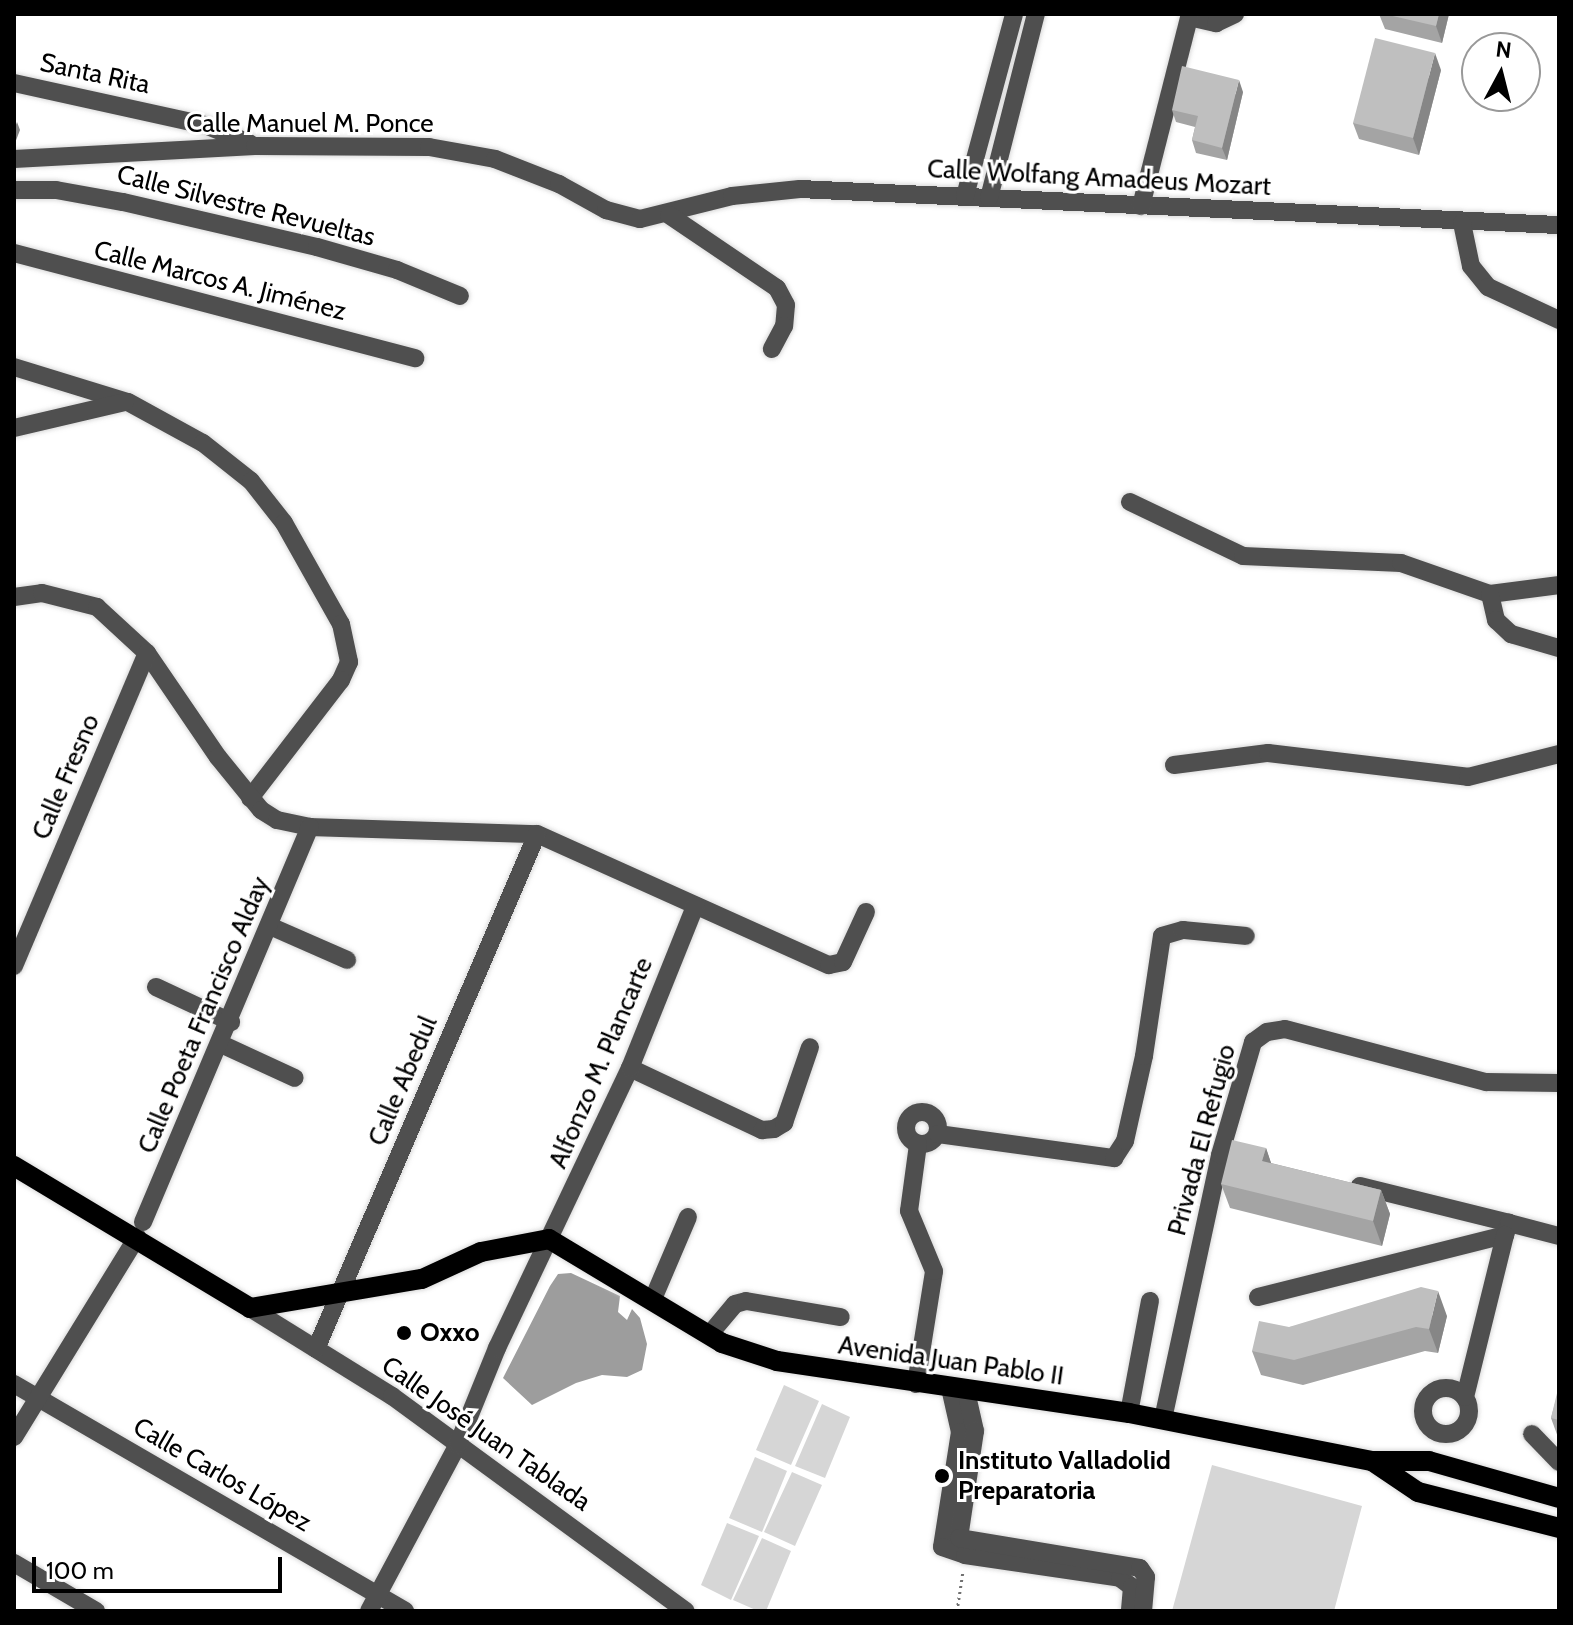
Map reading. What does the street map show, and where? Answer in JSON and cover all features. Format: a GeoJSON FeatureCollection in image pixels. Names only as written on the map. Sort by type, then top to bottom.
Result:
{"type":"FeatureCollection","features":[{"type":"Feature","properties":{"kind":"main road","name":"Calle José Juan Tablada"},"geometry":{"type":"LineString","coordinates":[[14,1166],[140,1230],[250,1308]]}},
{"type":"Feature","properties":{"kind":"main road"},"geometry":{"type":"LineString","coordinates":[[250,1308],[338,1297],[422,1279],[481,1252],[549,1239]]}},
{"type":"Feature","properties":{"kind":"main road","name":"Avenida Juan Pablo II"},"geometry":{"type":"LineString","coordinates":[[549,1239],[709,1335],[777,1361],[916,1384],[1129,1413],[1372,1461],[1429,1461],[1559,1498]]}},
{"type":"Feature","properties":{"kind":"main road","name":"Avenida Juan Pablo II"},"geometry":{"type":"LineString","coordinates":[[1372,1461],[1418,1492],[1559,1528]]}},
{"type":"Feature","properties":{"kind":"street"},"geometry":{"type":"LineString","coordinates":[[965,196],[1014,14]]}},
{"type":"Feature","properties":{"kind":"street"},"geometry":{"type":"LineString","coordinates":[[989,198],[1036,14]]}},
{"type":"Feature","properties":{"kind":"street"},"geometry":{"type":"LineString","coordinates":[[1141,206],[1190,16],[1216,23],[1235,14]]}},
{"type":"Feature","properties":{"kind":"street","name":"Santa Rita"},"geometry":{"type":"LineString","coordinates":[[14,83],[205,125],[255,146]]}},
{"type":"Feature","properties":{"kind":"street","name":"Calle Manuel M. Ponce"},"geometry":{"type":"LineString","coordinates":[[14,159],[255,146],[429,147],[495,159],[559,184],[606,210],[640,219]]}},
{"type":"Feature","properties":{"kind":"street","name":"Calle Wolfang Amadeus Mozart"},"geometry":{"type":"LineString","coordinates":[[640,219],[669,215],[732,196],[800,189],[1462,223],[1559,225]]}},
{"type":"Feature","properties":{"kind":"street","name":"Calle Silvestre Revueltas"},"geometry":{"type":"LineString","coordinates":[[14,190],[56,190],[123,202],[317,247],[397,270],[460,296]]}},
{"type":"Feature","properties":{"kind":"street"},"geometry":{"type":"LineString","coordinates":[[669,215],[777,288],[786,305],[784,326],[772,349]]}},
{"type":"Feature","properties":{"kind":"street"},"geometry":{"type":"LineString","coordinates":[[1462,223],[1471,266],[1488,287],[1559,320]]}},
{"type":"Feature","properties":{"kind":"street","name":"Calle Marcos A. Jiménez"},"geometry":{"type":"LineString","coordinates":[[14,253],[415,358]]}},
{"type":"Feature","properties":{"kind":"street"},"geometry":{"type":"LineString","coordinates":[[14,367],[128,402],[203,443],[251,481],[284,523],[349,647],[349,662],[341,680],[250,798]]}},
{"type":"Feature","properties":{"kind":"street"},"geometry":{"type":"LineString","coordinates":[[14,428],[128,402]]}},
{"type":"Feature","properties":{"kind":"street"},"geometry":{"type":"LineString","coordinates":[[1130,502],[1243,556],[1401,563],[1490,594],[1559,585]]}},
{"type":"Feature","properties":{"kind":"street"},"geometry":{"type":"LineString","coordinates":[[14,597],[42,593],[97,607],[147,653],[250,798],[277,820],[310,827],[537,834],[829,965],[843,962],[866,912]]}},
{"type":"Feature","properties":{"kind":"street"},"geometry":{"type":"LineString","coordinates":[[1490,594],[1496,620],[1511,634],[1559,648]]}},
{"type":"Feature","properties":{"kind":"street","name":"Calle Fresno"},"geometry":{"type":"LineString","coordinates":[[14,966],[147,653]]}},
{"type":"Feature","properties":{"kind":"street"},"geometry":{"type":"LineString","coordinates":[[1174,765],[1268,753],[1468,777],[1559,754]]}},
{"type":"Feature","properties":{"kind":"street","name":"Calle Poeta Francisco Alday"},"geometry":{"type":"LineString","coordinates":[[14,1437],[140,1230],[272,927],[310,827]]}},
{"type":"Feature","properties":{"kind":"street","name":"Calle Abedul"},"geometry":{"type":"LineString","coordinates":[[316,1349],[537,834]]}},
{"type":"Feature","properties":{"kind":"street","name":"Alfonzo M. Plancarte"},"geometry":{"type":"LineString","coordinates":[[373,1603],[458,1444],[549,1239],[630,1068],[695,906]]}},
{"type":"Feature","properties":{"kind":"street"},"geometry":{"type":"LineString","coordinates":[[272,927],[347,960]]}},
{"type":"Feature","properties":{"kind":"street"},"geometry":{"type":"LineString","coordinates":[[938,1134],[1114,1158],[1125,1141],[1144,1056],[1162,936],[1183,930],[1246,936]]}},
{"type":"Feature","properties":{"kind":"street"},"geometry":{"type":"LineString","coordinates":[[156,987],[231,1022]]}},
{"type":"Feature","properties":{"kind":"street","name":"Privada El Refugio"},"geometry":{"type":"LineString","coordinates":[[1163,1419],[1220,1155],[1253,1042],[1267,1032],[1285,1029],[1486,1082],[1559,1083]]}},
{"type":"Feature","properties":{"kind":"street"},"geometry":{"type":"LineString","coordinates":[[221,1044],[295,1078]]}},
{"type":"Feature","properties":{"kind":"street"},"geometry":{"type":"LineString","coordinates":[[630,1068],[762,1130],[784,1123],[810,1047]]}},
{"type":"Feature","properties":{"kind":"street"},"geometry":{"type":"LineString","coordinates":[[916,1384],[934,1271],[909,1211],[918,1144],[906,1130],[916,1113],[935,1118],[938,1134]]}},
{"type":"Feature","properties":{"kind":"street"},"geometry":{"type":"LineString","coordinates":[[918,1144],[932,1141],[938,1134]]}},
{"type":"Feature","properties":{"kind":"street"},"geometry":{"type":"LineString","coordinates":[[1347,1183],[1507,1229],[1559,1236]]}},
{"type":"Feature","properties":{"kind":"street"},"geometry":{"type":"LineString","coordinates":[[653,1299],[688,1217]]}},
{"type":"Feature","properties":{"kind":"street"},"geometry":{"type":"LineString","coordinates":[[1258,1297],[1507,1229]]}},
{"type":"Feature","properties":{"kind":"street"},"geometry":{"type":"LineString","coordinates":[[1465,1397],[1507,1229]]}},
{"type":"Feature","properties":{"kind":"street"},"geometry":{"type":"LineString","coordinates":[[709,1335],[735,1304],[746,1301],[841,1317]]}},
{"type":"Feature","properties":{"kind":"street"},"geometry":{"type":"LineString","coordinates":[[1129,1413],[1150,1301]]}},
{"type":"Feature","properties":{"kind":"street","name":"Calle José Juan Tablada"},"geometry":{"type":"LineString","coordinates":[[250,1308],[458,1444],[686,1611]]}},
{"type":"Feature","properties":{"kind":"street","name":"Calle Carlos López"},"geometry":{"type":"LineString","coordinates":[[14,1384],[373,1603],[405,1611]]}},
{"type":"Feature","properties":{"kind":"street"},"geometry":{"type":"LineString","coordinates":[[955,1547],[975,1431],[958,1390]]}},
{"type":"Feature","properties":{"kind":"street"},"geometry":{"type":"LineString","coordinates":[[1532,1434],[1559,1462]]}},
{"type":"Feature","properties":{"kind":"street"},"geometry":{"type":"LineString","coordinates":[[955,1547],[1120,1578],[1132,1587],[1130,1611]]}},
{"type":"Feature","properties":{"kind":"street"},"geometry":{"type":"LineString","coordinates":[[955,1547],[1140,1568],[1146,1577],[1143,1611]]}},
{"type":"Feature","properties":{"kind":"street"},"geometry":{"type":"LineString","coordinates":[[14,1563],[96,1611]]}},
{"type":"Feature","properties":{"kind":"path"},"geometry":{"type":"LineString","coordinates":[[955,1547],[957,1611]]}},
{"type":"Feature","properties":{"kind":"shaded area"},"geometry":{"type":"Polygon","coordinates":[[[571,1273],[620,1296],[618,1312],[627,1320],[632,1309],[640,1318],[647,1344],[642,1370],[627,1377],[602,1375],[576,1383],[532,1405],[503,1378],[550,1286],[558,1274],[571,1273]]]}},
{"type":"Feature","properties":{"kind":"shaded area"},"geometry":{"type":"Polygon","coordinates":[[[784,1385],[819,1401],[791,1465],[756,1450],[784,1385]]]}},
{"type":"Feature","properties":{"kind":"shaded area"},"geometry":{"type":"Polygon","coordinates":[[[822,1404],[850,1417],[825,1478],[795,1466],[822,1404]]]}},
{"type":"Feature","properties":{"kind":"shaded area"},"geometry":{"type":"Polygon","coordinates":[[[755,1457],[787,1471],[762,1532],[729,1518],[755,1457]]]}},
{"type":"Feature","properties":{"kind":"shaded area"},"geometry":{"type":"Polygon","coordinates":[[[1212,1465],[1362,1506],[1334,1611],[1172,1611],[1212,1465]]]}},
{"type":"Feature","properties":{"kind":"shaded area"},"geometry":{"type":"Polygon","coordinates":[[[792,1472],[822,1485],[795,1546],[764,1532],[792,1472]]]}},
{"type":"Feature","properties":{"kind":"shaded area"},"geometry":{"type":"Polygon","coordinates":[[[727,1523],[759,1536],[731,1600],[701,1585],[727,1523]]]}},
{"type":"Feature","properties":{"kind":"shaded area"},"geometry":{"type":"Polygon","coordinates":[[[762,1538],[791,1551],[766,1611],[758,1611],[733,1600],[762,1538]]]}},
{"type":"Feature","properties":{"kind":"building"},"geometry":{"type":"Polygon","coordinates":[[[1384,14],[1439,14],[1436,26],[1384,14]]]}},
{"type":"Feature","properties":{"kind":"building"},"geometry":{"type":"Polygon","coordinates":[[[1375,38],[1435,53],[1413,138],[1353,123],[1375,38]]]}},
{"type":"Feature","properties":{"kind":"building"},"geometry":{"type":"Polygon","coordinates":[[[1182,66],[1239,80],[1222,148],[1192,140],[1198,116],[1172,110],[1182,66]]]}},
{"type":"Feature","properties":{"kind":"building"},"geometry":{"type":"Polygon","coordinates":[[[1232,1140],[1266,1148],[1262,1161],[1381,1190],[1373,1221],[1221,1184],[1232,1140]]]}},
{"type":"Feature","properties":{"kind":"building"},"geometry":{"type":"Polygon","coordinates":[[[1421,1287],[1438,1291],[1429,1329],[1416,1327],[1294,1360],[1252,1351],[1259,1321],[1289,1327],[1421,1287]]]}},
{"type":"Feature","properties":{"kind":"building"},"geometry":{"type":"Polygon","coordinates":[[[1559,1389],[1559,1420],[1551,1418],[1559,1389]]]}},
{"type":"Feature","properties":{"kind":"place","name":"Oxxo"},"geometry":{"type":"Point","coordinates":[404,1333]}},
{"type":"Feature","properties":{"kind":"place","name":"Instituto Valladolid Preparatoria"},"geometry":{"type":"Point","coordinates":[942,1476]}}]}
